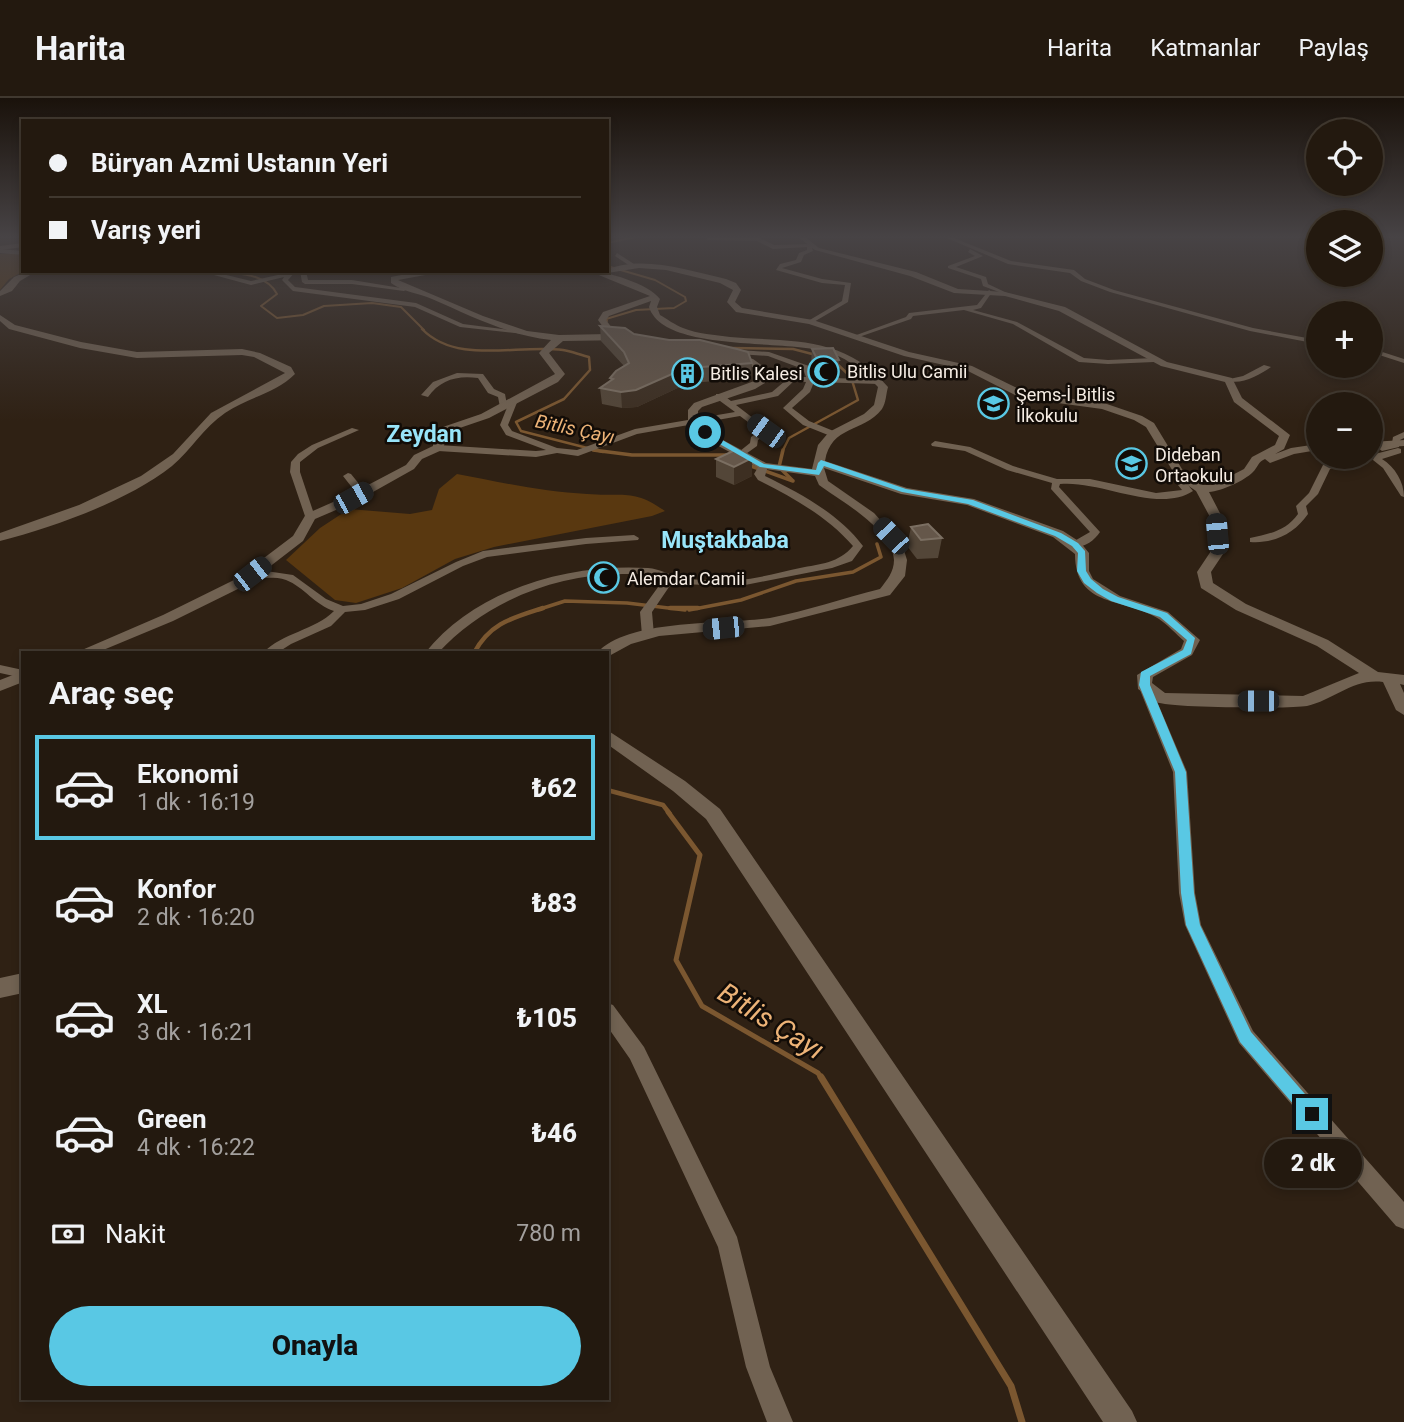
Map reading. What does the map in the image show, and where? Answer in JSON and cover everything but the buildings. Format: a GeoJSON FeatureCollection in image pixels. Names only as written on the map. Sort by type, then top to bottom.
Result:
{"type":"FeatureCollection","features":[{"type":"Feature","properties":{"kind":"street"},"geometry":{"type":"LineString","coordinates":[[361,298],[416,305],[463,326],[561,338],[601,335],[621,337]]}},
{"type":"Feature","properties":{"kind":"street"},"geometry":{"type":"LineString","coordinates":[[437,298],[473,316],[524,332]]}},
{"type":"Feature","properties":{"kind":"street"},"geometry":{"type":"LineString","coordinates":[[632,340],[608,332],[602,320],[606,314],[652,298]]}},
{"type":"Feature","properties":{"kind":"street"},"geometry":{"type":"LineString","coordinates":[[609,651],[658,632],[770,622],[885,592],[891,587],[901,566],[899,549],[875,520],[823,484],[820,468],[822,447],[833,434],[868,416],[879,406],[883,387],[879,382],[863,366],[824,348],[803,343],[713,336],[669,326],[653,309],[654,298]]}},
{"type":"Feature","properties":{"kind":"street"},"geometry":{"type":"LineString","coordinates":[[733,298],[731,302],[739,310],[810,322],[924,359],[969,368],[1025,396],[1104,406],[1150,425],[1181,476],[1201,489],[1216,517],[1218,551],[1204,572],[1206,585],[1246,611],[1327,645],[1389,678],[1404,710]]}},
{"type":"Feature","properties":{"kind":"street"},"geometry":{"type":"LineString","coordinates":[[810,322],[845,302],[845,298]]}},
{"type":"Feature","properties":{"kind":"street"},"geometry":{"type":"LineString","coordinates":[[853,337],[901,321],[911,314],[979,307],[985,298]]}},
{"type":"Feature","properties":{"kind":"street"},"geometry":{"type":"LineString","coordinates":[[1019,298],[1062,309],[1154,360],[1182,370],[1229,380],[1245,378],[1267,368]]}},
{"type":"Feature","properties":{"kind":"street"},"geometry":{"type":"LineString","coordinates":[[1136,298],[1252,330],[1306,340]]}},
{"type":"Feature","properties":{"kind":"street"},"geometry":{"type":"LineString","coordinates":[[967,310],[1025,328],[1082,360],[1154,360]]}},
{"type":"Feature","properties":{"kind":"street"},"geometry":{"type":"LineString","coordinates":[[0,317],[12,327],[80,345],[137,355],[242,352],[257,355],[288,369],[290,374],[279,384],[216,415],[178,456],[161,469],[125,489],[0,537]]}},
{"type":"Feature","properties":{"kind":"street"},"geometry":{"type":"LineString","coordinates":[[690,341],[713,336]]}},
{"type":"Feature","properties":{"kind":"street"},"geometry":{"type":"LineString","coordinates":[[712,348],[713,336]]}},
{"type":"Feature","properties":{"kind":"street"},"geometry":{"type":"LineString","coordinates":[[438,448],[438,435],[441,431],[485,416],[541,389],[560,374],[546,350],[561,338]]}},
{"type":"Feature","properties":{"kind":"street"},"geometry":{"type":"LineString","coordinates":[[712,348],[758,365],[763,370],[764,378]]}},
{"type":"Feature","properties":{"kind":"street"},"geometry":{"type":"LineString","coordinates":[[712,348],[749,351],[789,360],[806,368],[811,379],[807,390],[787,408],[806,423],[833,434]]}},
{"type":"Feature","properties":{"kind":"street"},"geometry":{"type":"LineString","coordinates":[[1383,354],[1404,361]]}},
{"type":"Feature","properties":{"kind":"street"},"geometry":{"type":"LineString","coordinates":[[425,395],[438,381],[470,374],[480,376],[491,391],[502,396],[508,403]]}},
{"type":"Feature","properties":{"kind":"street"},"geometry":{"type":"LineString","coordinates":[[730,404],[775,394],[793,377],[879,382]]}},
{"type":"Feature","properties":{"kind":"street"},"geometry":{"type":"LineString","coordinates":[[692,421],[693,410],[698,405],[719,396],[752,387],[764,378],[790,380]]}},
{"type":"Feature","properties":{"kind":"street"},"geometry":{"type":"LineString","coordinates":[[1229,380],[1238,400],[1285,435],[1280,447],[1256,458],[1248,471]]}},
{"type":"Feature","properties":{"kind":"street"},"geometry":{"type":"LineString","coordinates":[[719,396],[766,431],[754,439],[754,444],[743,453]]}},
{"type":"Feature","properties":{"kind":"street"},"geometry":{"type":"LineString","coordinates":[[508,403],[504,425],[509,433],[556,450],[586,452],[635,432],[741,413]]}},
{"type":"Feature","properties":{"kind":"street"},"geometry":{"type":"LineString","coordinates":[[692,421],[717,441],[743,453],[764,469],[820,468],[905,491],[970,502],[1058,534],[1082,553],[1082,571],[1094,586],[1115,599],[1163,615],[1192,640],[1187,652],[1145,675],[1144,685],[1180,772],[1187,893],[1193,925],[1246,1037],[1404,1218]]}},
{"type":"Feature","properties":{"kind":"street"},"geometry":{"type":"LineString","coordinates":[[310,517],[295,472],[296,462],[300,456],[319,445],[355,430]]}},
{"type":"Feature","properties":{"kind":"street"},"geometry":{"type":"LineString","coordinates":[[935,444],[967,449],[1010,468],[1058,482],[1080,480],[1131,492],[1168,495],[1188,491],[1183,485],[1188,481]]}},
{"type":"Feature","properties":{"kind":"street"},"geometry":{"type":"LineString","coordinates":[[1383,445],[1401,446]]}},
{"type":"Feature","properties":{"kind":"street"},"geometry":{"type":"LineString","coordinates":[[1383,449],[1401,446]]}},
{"type":"Feature","properties":{"kind":"street"},"geometry":{"type":"LineString","coordinates":[[1401,446],[1378,456],[1378,460],[1387,466],[1404,494]]}},
{"type":"Feature","properties":{"kind":"street"},"geometry":{"type":"LineString","coordinates":[[87,651],[168,618],[241,582],[298,538],[310,517],[353,498],[410,467],[418,457],[438,448],[536,454],[549,454],[556,450]]}},
{"type":"Feature","properties":{"kind":"street"},"geometry":{"type":"LineString","coordinates":[[1201,489],[1215,488],[1291,451],[1306,449]]}},
{"type":"Feature","properties":{"kind":"street"},"geometry":{"type":"LineString","coordinates":[[648,635],[646,612],[655,596],[666,585],[676,581],[740,583],[832,565],[848,559],[855,552],[858,546],[845,529],[800,497],[761,478],[764,469]]}},
{"type":"Feature","properties":{"kind":"street"},"geometry":{"type":"LineString","coordinates":[[1254,540],[1281,536],[1297,524],[1303,514],[1301,506],[1313,494],[1325,469]]}},
{"type":"Feature","properties":{"kind":"street"},"geometry":{"type":"LineString","coordinates":[[348,476],[359,489],[353,498]]}},
{"type":"Feature","properties":{"kind":"street"},"geometry":{"type":"LineString","coordinates":[[1058,482],[1054,487],[1095,531],[1090,538],[1075,545]]}},
{"type":"Feature","properties":{"kind":"street"},"geometry":{"type":"LineString","coordinates":[[252,574],[287,576],[331,608],[342,609],[385,600],[418,587],[478,556],[584,539],[634,538]]}},
{"type":"Feature","properties":{"kind":"street"},"geometry":{"type":"LineString","coordinates":[[432,651],[445,634],[470,617],[508,597],[577,574],[604,569],[625,570],[667,574],[676,581]]}},
{"type":"Feature","properties":{"kind":"street"},"geometry":{"type":"LineString","coordinates":[[272,651],[293,637],[335,620],[342,609]]}},
{"type":"Feature","properties":{"kind":"street"},"geometry":{"type":"LineString","coordinates":[[0,670],[21,675]]}},
{"type":"Feature","properties":{"kind":"street"},"geometry":{"type":"LineString","coordinates":[[0,686],[21,676]]}},
{"type":"Feature","properties":{"kind":"street"},"geometry":{"type":"LineString","coordinates":[[1144,685],[1161,698],[1305,701],[1354,679],[1389,678]]}},
{"type":"Feature","properties":{"kind":"street"},"geometry":{"type":"LineString","coordinates":[[609,737],[679,786],[713,814],[1121,1422]]}},
{"type":"Feature","properties":{"kind":"street"},"geometry":{"type":"LineString","coordinates":[[0,988],[21,983]]}},
{"type":"Feature","properties":{"kind":"street"},"geometry":{"type":"LineString","coordinates":[[609,1014],[637,1053],[729,1245],[758,1367],[780,1422]]}},
{"type":"Feature","properties":{"kind":"shaded area"},"geometry":{"type":"Polygon","coordinates":[[[457,474],[554,491],[635,496],[665,511],[652,516],[494,547],[455,559],[402,588],[356,603],[335,600],[286,560],[320,528],[349,509],[410,514],[432,510],[439,489],[457,474]]]}},
{"type":"Feature","properties":{"kind":"waterway","name":"Bitlis Çayı"},"geometry":{"type":"LineString","coordinates":[[272,298],[261,306],[277,318],[303,315],[324,306],[372,303],[401,307],[424,330]]}},
{"type":"Feature","properties":{"kind":"waterway"},"geometry":{"type":"LineString","coordinates":[[607,321],[606,319],[636,310],[674,308],[686,301],[685,298]]}},
{"type":"Feature","properties":{"kind":"waterway","name":"Bitlis Çayı"},"geometry":{"type":"LineString","coordinates":[[422,329],[436,340],[452,347],[488,351],[545,349],[589,357],[590,370],[564,399],[516,422],[521,431],[597,451]]}},
{"type":"Feature","properties":{"kind":"waterway"},"geometry":{"type":"LineString","coordinates":[[731,348],[793,349],[816,355]]}},
{"type":"Feature","properties":{"kind":"waterway"},"geometry":{"type":"LineString","coordinates":[[783,450],[789,438],[858,400],[851,377],[834,361]]}},
{"type":"Feature","properties":{"kind":"waterway","name":"Bitlis Çayı"},"geometry":{"type":"LineString","coordinates":[[593,450],[597,451]]}},
{"type":"Feature","properties":{"kind":"waterway"},"geometry":{"type":"LineString","coordinates":[[783,450],[779,467],[792,480]]}},
{"type":"Feature","properties":{"kind":"waterway","name":"Bitlis Çayı"},"geometry":{"type":"LineString","coordinates":[[597,451],[632,455],[729,455]]}},
{"type":"Feature","properties":{"kind":"waterway","name":"Bitlis Çayı"},"geometry":{"type":"LineString","coordinates":[[597,451],[603,452]]}},
{"type":"Feature","properties":{"kind":"waterway","name":"Bitlis Çayı"},"geometry":{"type":"LineString","coordinates":[[748,465],[793,481]]}},
{"type":"Feature","properties":{"kind":"waterway","name":"Bitlis Çayı"},"geometry":{"type":"LineString","coordinates":[[689,610],[741,600],[796,581],[853,572],[881,557],[877,544]]}},
{"type":"Feature","properties":{"kind":"waterway","name":"Bitlis Çayı"},"geometry":{"type":"LineString","coordinates":[[541,609],[565,601],[627,603],[685,610]]}},
{"type":"Feature","properties":{"kind":"waterway","name":"Bitlis Çayı"},"geometry":{"type":"LineString","coordinates":[[670,608],[698,608]]}},
{"type":"Feature","properties":{"kind":"waterway","name":"Bitlis Çayı"},"geometry":{"type":"LineString","coordinates":[[475,651],[495,628],[541,609]]}},
{"type":"Feature","properties":{"kind":"waterway","name":"Bitlis Çayı"},"geometry":{"type":"LineString","coordinates":[[537,610],[541,609]]}},
{"type":"Feature","properties":{"kind":"waterway","name":"Bitlis Çayı"},"geometry":{"type":"LineString","coordinates":[[609,791],[663,805],[670,814]]}},
{"type":"Feature","properties":{"kind":"waterway","name":"Bitlis Çayı"},"geometry":{"type":"LineString","coordinates":[[668,812],[700,855],[676,960],[702,1006],[818,1073],[822,1079]]}},
{"type":"Feature","properties":{"kind":"waterway","name":"Bitlis Çayı"},"geometry":{"type":"LineString","coordinates":[[821,1077],[1011,1386],[1022,1422]]}},
{"type":"Feature","properties":{"kind":"place","name":"Bitlis Ulu Camii"},"geometry":{"type":"Point","coordinates":[824,371]}},
{"type":"Feature","properties":{"kind":"place","name":"Bitlis Kalesi"},"geometry":{"type":"Point","coordinates":[687,373]}},
{"type":"Feature","properties":{"kind":"place","name":"Şems-İ Bitlis İlkokulu"},"geometry":{"type":"Point","coordinates":[993,404]}},
{"type":"Feature","properties":{"kind":"place","name":"Dideban Ortaokulu"},"geometry":{"type":"Point","coordinates":[1132,464]}},
{"type":"Feature","properties":{"kind":"place","name":"Alemdar Camii"},"geometry":{"type":"Point","coordinates":[604,578]}},
{"type":"Feature","properties":{"kind":"district","name":"Zeydan"},"geometry":{"type":"Point","coordinates":[424,434]}},
{"type":"Feature","properties":{"kind":"district","name":"Muştakbaba"},"geometry":{"type":"Point","coordinates":[725,540]}},
{"type":"Feature","properties":{"kind":"route"},"geometry":{"type":"LineString","coordinates":[[705,432],[762,466],[819,473],[821,463],[905,491],[970,502],[1058,534],[1082,553],[1082,571],[1087,581],[1115,599],[1163,615],[1177,624],[1192,640],[1187,652],[1145,675],[1144,685],[1180,772],[1187,893],[1193,925],[1246,1037],[1312,1114]]}}]}
